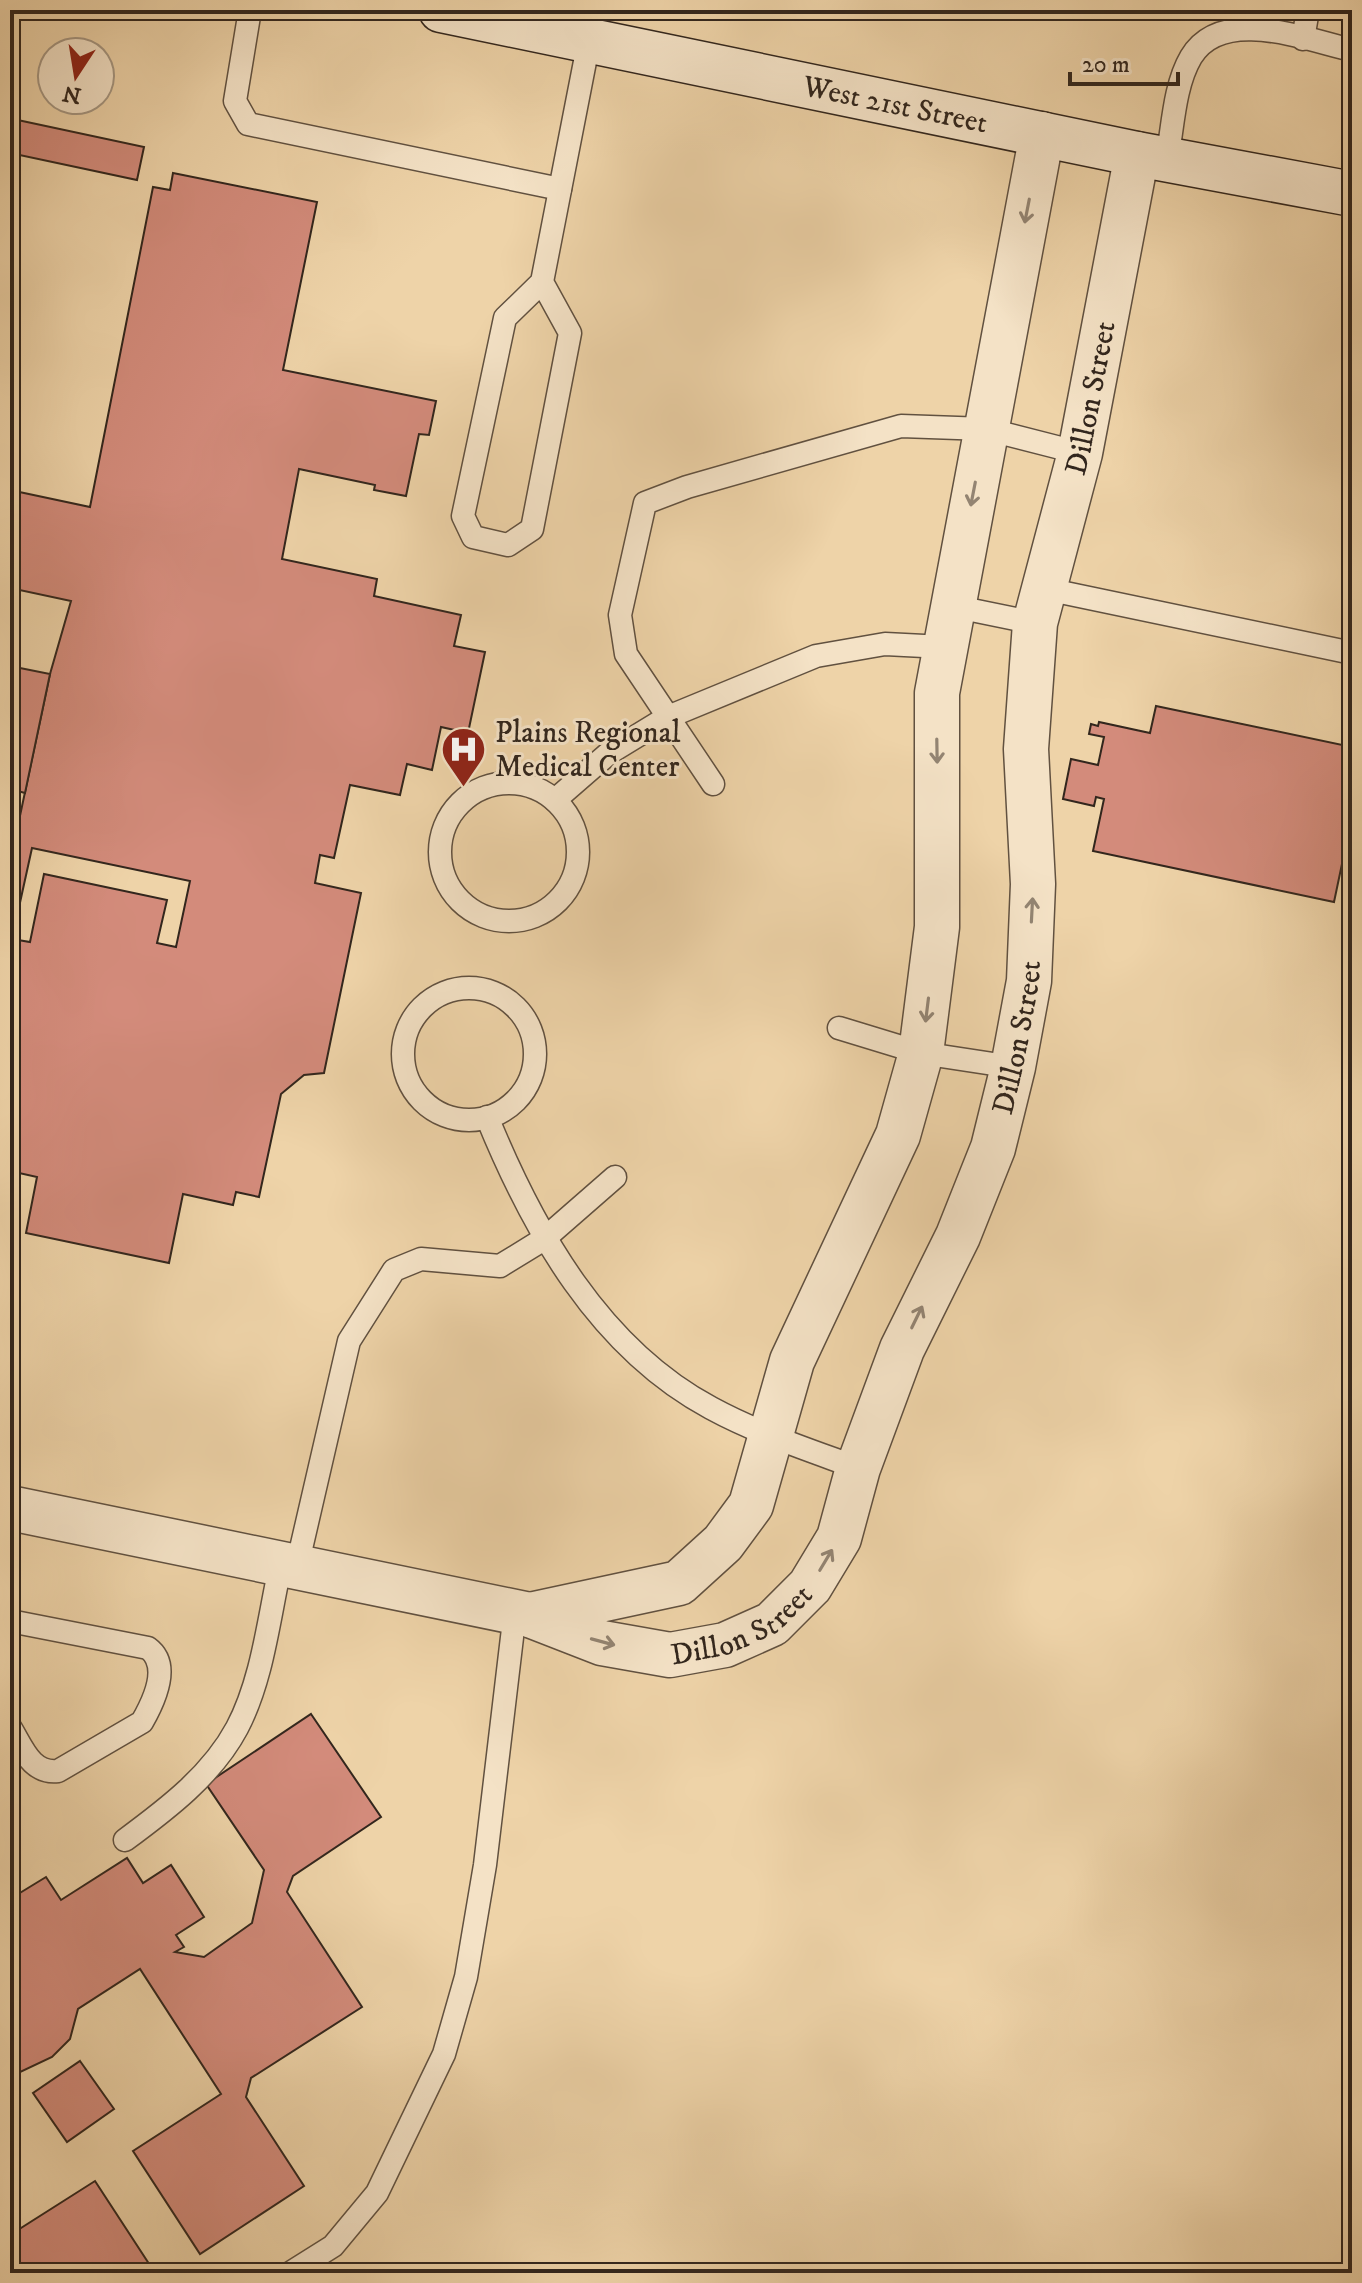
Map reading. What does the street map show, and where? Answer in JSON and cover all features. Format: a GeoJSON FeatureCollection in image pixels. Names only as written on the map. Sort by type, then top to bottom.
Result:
{"type":"FeatureCollection","features":[{"type":"Feature","properties":{"kind":"street","name":"West 21st Street"},"geometry":{"type":"LineString","coordinates":[[441,10],[1152,157],[1352,194]]}},
{"type":"Feature","properties":{"kind":"street","name":"Dillon Street"},"geometry":{"type":"LineString","coordinates":[[523,1613],[679,1583],[723,1543],[751,1505],[792,1361],[898,1135],[921,1053],[937,927],[937,693],[1042,134]]}},
{"type":"Feature","properties":{"kind":"street","name":"Dillon Street"},"geometry":{"type":"LineString","coordinates":[[10,1508],[523,1613],[602,1643],[670,1655],[725,1645],[772,1624],[810,1586],[839,1538],[858,1468],[902,1349],[958,1236],[987,1163],[1013,1067],[1029,981],[1033,884],[1026,749],[1041,606],[1152,157]]}},
{"type":"Feature","properties":{"kind":"lane"},"geometry":{"type":"LineString","coordinates":[[250,10],[235,101],[248,124],[560,189]]}},
{"type":"Feature","properties":{"kind":"lane"},"geometry":{"type":"LineString","coordinates":[[1303,39],[1308,10]]}},
{"type":"Feature","properties":{"kind":"lane"},"geometry":{"type":"LineString","coordinates":[[1152,157],[1192,55],[1220,34],[1251,26],[1352,50]]}},
{"type":"Feature","properties":{"kind":"lane"},"geometry":{"type":"LineString","coordinates":[[542,282],[570,333],[532,529],[508,545],[473,537],[463,516],[505,318],[542,282],[589,41]]}},
{"type":"Feature","properties":{"kind":"lane"},"geometry":{"type":"LineString","coordinates":[[713,784],[626,654],[620,615],[645,503],[687,487],[901,426],[986,429],[1080,453]]}},
{"type":"Feature","properties":{"kind":"lane"},"geometry":{"type":"LineString","coordinates":[[555,800],[609,753],[668,717],[816,656],[885,644],[948,626],[1041,606],[1352,653]]}},
{"type":"Feature","properties":{"kind":"lane"},"geometry":{"type":"LineString","coordinates":[[514,783],[536,789],[555,800],[569,818],[578,840],[578,863],[570,886],[556,904],[536,916],[513,922],[490,919],[469,909],[452,892],[443,872],[440,850],[444,828],[455,809],[471,794],[492,785],[514,783]]}},
{"type":"Feature","properties":{"kind":"lane"},"geometry":{"type":"LineString","coordinates":[[477,988],[502,996],[521,1012],[533,1036],[535,1062],[527,1086],[510,1106],[487,1117],[461,1120],[436,1111],[416,1094],[405,1071],[402,1045],[411,1021],[428,1001],[451,990],[477,988]]}},
{"type":"Feature","properties":{"kind":"lane"},"geometry":{"type":"LineString","coordinates":[[839,1028],[921,1053],[1013,1067]]}},
{"type":"Feature","properties":{"kind":"lane"},"geometry":{"type":"LineString","coordinates":[[487,1117],[507,1167],[544,1239],[606,1322],[657,1369],[709,1407],[858,1468]]}},
{"type":"Feature","properties":{"kind":"lane"},"geometry":{"type":"LineString","coordinates":[[125,1840],[182,1798],[236,1730],[249,1699],[289,1564],[349,1341],[394,1270],[421,1259],[500,1266],[544,1239],[615,1177]]}},
{"type":"Feature","properties":{"kind":"lane"},"geometry":{"type":"LineString","coordinates":[[290,2273],[333,2246],[377,2193],[444,2054],[466,1977],[523,1613]]}},
{"type":"Feature","properties":{"kind":"lane"},"geometry":{"type":"LineString","coordinates":[[10,1621],[148,1648],[157,1654],[161,1666],[149,1710],[142,1722],[58,1771],[46,1772],[36,1768],[10,1727]]}},
{"type":"Feature","properties":{"kind":"building"},"geometry":{"type":"Polygon","coordinates":[[[13,119],[144,147],[137,180],[10,153],[13,119]]]}},
{"type":"Feature","properties":{"kind":"building","name":"Plains Regional Medical Center"},"geometry":{"type":"Polygon","coordinates":[[[173,173],[317,202],[283,370],[436,401],[429,435],[419,434],[406,496],[374,490],[375,485],[299,469],[282,559],[377,579],[374,596],[461,615],[454,646],[485,652],[468,733],[441,727],[432,770],[407,764],[400,795],[350,785],[334,858],[320,855],[315,883],[361,893],[324,1073],[304,1075],[281,1094],[259,1197],[236,1192],[233,1205],[183,1194],[169,1263],[26,1233],[37,1177],[10,1171],[10,863],[50,674],[71,601],[10,588],[10,490],[90,507],[153,187],[170,190],[173,173]],[[32,848],[12,939],[30,942],[44,874],[167,900],[157,943],[176,947],[190,881],[32,848]]]}},
{"type":"Feature","properties":{"kind":"building"},"geometry":{"type":"Polygon","coordinates":[[[10,666],[50,674],[25,793],[10,789],[10,666]]]}},
{"type":"Feature","properties":{"kind":"building"},"geometry":{"type":"Polygon","coordinates":[[[1156,706],[1352,747],[1352,860],[1343,859],[1334,902],[1093,851],[1104,799],[1096,797],[1094,806],[1063,799],[1071,759],[1098,765],[1104,737],[1089,734],[1091,724],[1098,726],[1099,722],[1150,733],[1156,706]]]}},
{"type":"Feature","properties":{"kind":"building"},"geometry":{"type":"Polygon","coordinates":[[[311,1714],[381,1817],[293,1876],[287,1892],[362,2007],[251,2078],[246,2097],[304,2186],[200,2254],[133,2151],[221,2094],[140,1969],[78,2009],[70,2039],[52,2057],[16,2074],[10,2073],[10,1899],[46,1877],[61,1900],[127,1858],[143,1883],[171,1865],[204,1917],[176,1935],[184,1947],[175,1952],[204,1957],[252,1923],[264,1870],[206,1784],[311,1714]]]}},
{"type":"Feature","properties":{"kind":"building"},"geometry":{"type":"Polygon","coordinates":[[[80,2061],[114,2109],[67,2142],[33,2093],[80,2061]]]}},
{"type":"Feature","properties":{"kind":"building"},"geometry":{"type":"Polygon","coordinates":[[[95,2181],[155,2273],[11,2273],[10,2235],[95,2181]]]}},
{"type":"Feature","properties":{"kind":"place","name":"Plains Regional Medical Center"},"geometry":{"type":"Point","coordinates":[464,788]}}]}
